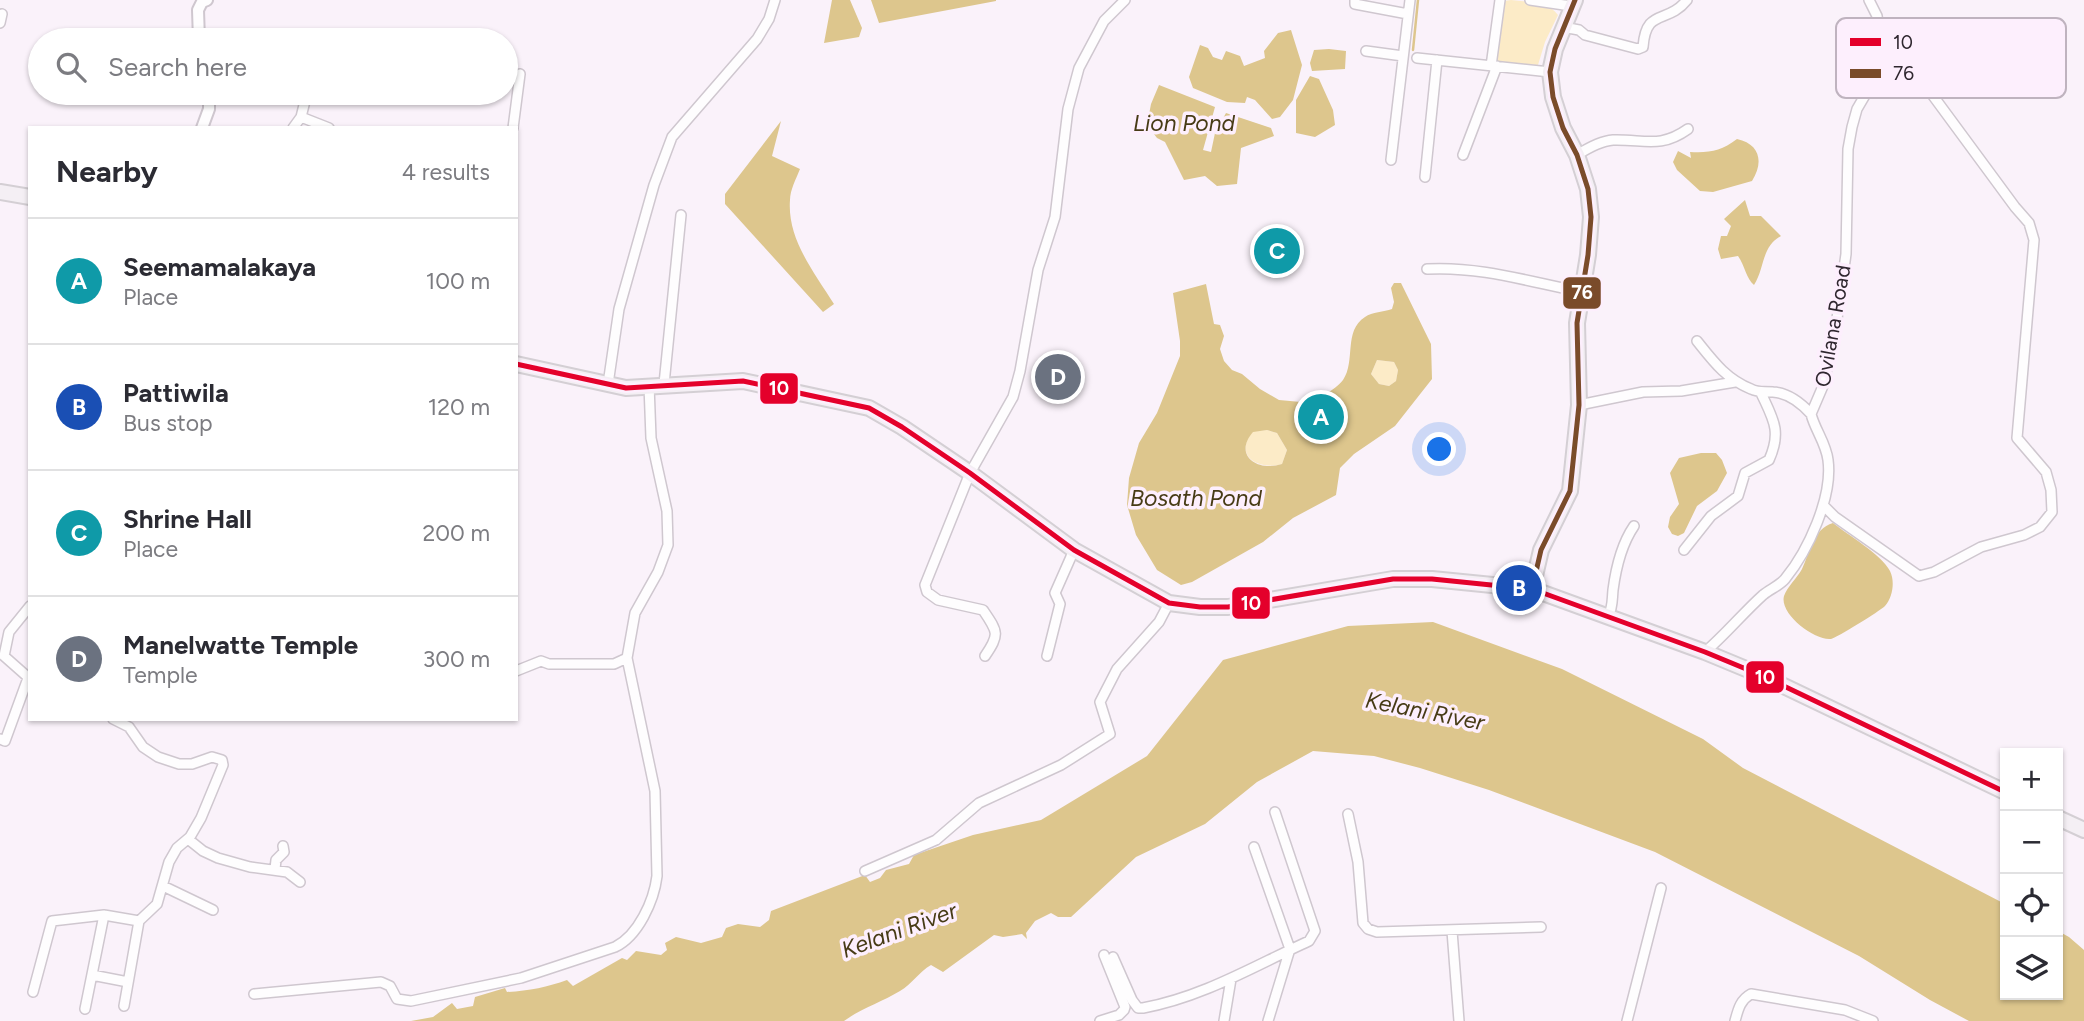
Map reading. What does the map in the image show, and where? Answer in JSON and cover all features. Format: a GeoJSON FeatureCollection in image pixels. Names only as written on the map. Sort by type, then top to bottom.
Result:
{"type":"FeatureCollection","features":[{"type":"Feature","properties":{"kind":"main road"},"geometry":{"type":"LineString","coordinates":[[1532,589],[1541,550],[1570,491],[1580,405],[1577,333],[1591,217],[1588,189],[1577,155],[1563,128],[1553,97],[1550,72],[1555,49],[1573,3]]}},
{"type":"Feature","properties":{"kind":"main road"},"geometry":{"type":"LineString","coordinates":[[0,192],[28,197]]}},
{"type":"Feature","properties":{"kind":"main road"},"geometry":{"type":"LineString","coordinates":[[518,364],[626,388],[743,381],[857,405],[884,415],[970,473],[1074,550],[1169,603],[1228,607],[1393,579],[1433,579],[1532,589],[1706,652],[2000,790]]}},
{"type":"Feature","properties":{"kind":"main road"},"geometry":{"type":"LineString","coordinates":[[2063,820],[2084,830]]}},
{"type":"Feature","properties":{"kind":"street"},"geometry":{"type":"LineString","coordinates":[[198,28],[198,10],[202,2],[207,0]]}},
{"type":"Feature","properties":{"kind":"street"},"geometry":{"type":"LineString","coordinates":[[608,384],[620,309],[654,185],[671,136],[757,39],[769,19],[775,0]]}},
{"type":"Feature","properties":{"kind":"street"},"geometry":{"type":"LineString","coordinates":[[985,656],[996,640],[996,629],[983,610],[938,600],[927,592],[925,585],[970,473],[1013,397],[1038,270],[1055,217],[1068,109],[1079,68],[1104,20],[1125,0]]}},
{"type":"Feature","properties":{"kind":"street"},"geometry":{"type":"LineString","coordinates":[[1355,0],[1355,4],[1408,14]]}},
{"type":"Feature","properties":{"kind":"street"},"geometry":{"type":"LineString","coordinates":[[1391,160],[1410,0]]}},
{"type":"Feature","properties":{"kind":"street"},"geometry":{"type":"LineString","coordinates":[[1462,155],[1494,66],[1500,0]]}},
{"type":"Feature","properties":{"kind":"street"},"geometry":{"type":"LineString","coordinates":[[1530,0],[1573,3]]}},
{"type":"Feature","properties":{"kind":"street"},"geometry":{"type":"LineString","coordinates":[[1563,26],[1600,40],[1638,49],[1643,47],[1644,30],[1649,22],[1667,15],[1687,0]]}},
{"type":"Feature","properties":{"kind":"street"},"geometry":{"type":"LineString","coordinates":[[1868,0],[1877,18]]}},
{"type":"Feature","properties":{"kind":"street"},"geometry":{"type":"LineString","coordinates":[[1366,51],[1403,56]]}},
{"type":"Feature","properties":{"kind":"street"},"geometry":{"type":"LineString","coordinates":[[1417,58],[1550,72]]}},
{"type":"Feature","properties":{"kind":"street"},"geometry":{"type":"LineString","coordinates":[[1425,177],[1437,60]]}},
{"type":"Feature","properties":{"kind":"street"},"geometry":{"type":"LineString","coordinates":[[518,89],[520,74]]}},
{"type":"Feature","properties":{"kind":"street","name":"Ovilana Road"},"geometry":{"type":"LineString","coordinates":[[1706,652],[1763,595],[1787,577],[1824,506],[1828,458],[1811,414],[1824,386],[1835,332],[1846,254],[1848,149],[1857,109],[1863,98]]}},
{"type":"Feature","properties":{"kind":"street"},"geometry":{"type":"LineString","coordinates":[[1824,506],[1835,517],[1919,576],[1934,572],[1981,547],[2024,535],[2040,527],[2052,512],[2051,490],[2046,472],[2017,438],[2034,240],[2029,223],[1935,98]]}},
{"type":"Feature","properties":{"kind":"street"},"geometry":{"type":"LineString","coordinates":[[203,126],[209,105]]}},
{"type":"Feature","properties":{"kind":"street"},"geometry":{"type":"LineString","coordinates":[[294,126],[301,117],[304,105]]}},
{"type":"Feature","properties":{"kind":"street"},"geometry":{"type":"LineString","coordinates":[[513,126],[516,105]]}},
{"type":"Feature","properties":{"kind":"street"},"geometry":{"type":"LineString","coordinates":[[301,117],[324,126]]}},
{"type":"Feature","properties":{"kind":"street"},"geometry":{"type":"LineString","coordinates":[[1577,155],[1600,143],[1613,140],[1661,142],[1675,138],[1688,129]]}},
{"type":"Feature","properties":{"kind":"street"},"geometry":{"type":"LineString","coordinates":[[254,994],[381,982],[390,986],[397,999],[411,1001],[521,978],[615,947],[629,939],[643,915],[657,876],[655,791],[627,658],[635,613],[658,572],[668,545],[667,511],[651,438],[681,215]]}},
{"type":"Feature","properties":{"kind":"street"},"geometry":{"type":"LineString","coordinates":[[1427,269],[1482,271],[1582,292]]}},
{"type":"Feature","properties":{"kind":"street"},"geometry":{"type":"LineString","coordinates":[[1697,341],[1723,373],[1735,382],[1760,393],[1769,391],[1783,394],[1811,414]]}},
{"type":"Feature","properties":{"kind":"street"},"geometry":{"type":"LineString","coordinates":[[1580,405],[1643,392],[1681,391],[1735,382]]}},
{"type":"Feature","properties":{"kind":"street"},"geometry":{"type":"LineString","coordinates":[[1684,550],[1711,516],[1738,496],[1745,473],[1769,460],[1776,439],[1776,424],[1760,393]]}},
{"type":"Feature","properties":{"kind":"street"},"geometry":{"type":"LineString","coordinates":[[1608,617],[1613,607],[1620,552],[1634,526]]}},
{"type":"Feature","properties":{"kind":"street"},"geometry":{"type":"LineString","coordinates":[[1047,656],[1060,604],[1055,593],[1074,550]]}},
{"type":"Feature","properties":{"kind":"street"},"geometry":{"type":"LineString","coordinates":[[865,871],[936,840],[979,803],[1061,765],[1110,734],[1100,702],[1117,669],[1159,622],[1169,603]]}},
{"type":"Feature","properties":{"kind":"street"},"geometry":{"type":"LineString","coordinates":[[28,608],[9,632],[4,656],[28,678]]}},
{"type":"Feature","properties":{"kind":"street"},"geometry":{"type":"LineString","coordinates":[[518,670],[541,661],[549,664],[614,664],[627,658]]}},
{"type":"Feature","properties":{"kind":"street"},"geometry":{"type":"LineString","coordinates":[[0,739],[5,741],[28,682]]}},
{"type":"Feature","properties":{"kind":"street"},"geometry":{"type":"LineString","coordinates":[[117,721],[129,727],[143,747],[158,757],[179,764],[192,764],[212,757],[222,760],[221,771],[201,818],[169,862],[157,904],[139,921],[124,1006]]}},
{"type":"Feature","properties":{"kind":"street"},"geometry":{"type":"LineString","coordinates":[[1100,1021],[1119,1014],[1125,1007],[1109,956],[1138,1008],[1200,992],[1309,941],[1315,931],[1275,812]]}},
{"type":"Feature","properties":{"kind":"street"},"geometry":{"type":"LineString","coordinates":[[1348,814],[1358,862],[1363,923],[1368,929],[1377,932],[1541,927]]}},
{"type":"Feature","properties":{"kind":"street"},"geometry":{"type":"LineString","coordinates":[[188,839],[203,851],[218,858],[250,867],[290,868],[300,882]]}},
{"type":"Feature","properties":{"kind":"street"},"geometry":{"type":"LineString","coordinates":[[275,869],[276,860],[284,852],[283,846]]}},
{"type":"Feature","properties":{"kind":"street"},"geometry":{"type":"LineString","coordinates":[[1254,847],[1290,949],[1268,1021]]}},
{"type":"Feature","properties":{"kind":"street"},"geometry":{"type":"LineString","coordinates":[[163,886],[213,910]]}},
{"type":"Feature","properties":{"kind":"street"},"geometry":{"type":"LineString","coordinates":[[1627,1021],[1661,888]]}},
{"type":"Feature","properties":{"kind":"street"},"geometry":{"type":"LineString","coordinates":[[33,992],[52,921],[104,915],[139,921]]}},
{"type":"Feature","properties":{"kind":"street"},"geometry":{"type":"LineString","coordinates":[[85,1009],[104,915]]}},
{"type":"Feature","properties":{"kind":"street"},"geometry":{"type":"LineString","coordinates":[[1452,931],[1459,1021]]}},
{"type":"Feature","properties":{"kind":"street"},"geometry":{"type":"LineString","coordinates":[[92,975],[128,982]]}},
{"type":"Feature","properties":{"kind":"street"},"geometry":{"type":"LineString","coordinates":[[1224,1021],[1231,979]]}},
{"type":"Feature","properties":{"kind":"street"},"geometry":{"type":"LineString","coordinates":[[1735,1021],[1744,998],[1751,994],[1845,1010],[1872,1021]]}},
{"type":"Feature","properties":{"kind":"shaded area"},"geometry":{"type":"Polygon","coordinates":[[[1504,1],[1543,5],[1558,15],[1538,65],[1495,62],[1504,1]]]}},
{"type":"Feature","properties":{"kind":"shaded area"},"geometry":{"type":"Polygon","coordinates":[[[1377,360],[1394,362],[1398,370],[1396,381],[1389,386],[1379,384],[1371,374],[1377,360]]]}},
{"type":"Feature","properties":{"kind":"shaded area"},"geometry":{"type":"Polygon","coordinates":[[[1267,430],[1277,433],[1287,450],[1282,464],[1273,466],[1257,463],[1247,454],[1247,440],[1253,431],[1267,430]]]}},
{"type":"Feature","properties":{"kind":"water"},"geometry":{"type":"Polygon","coordinates":[[[832,0],[850,0],[862,28],[859,37],[824,43],[832,0]]]}},
{"type":"Feature","properties":{"kind":"water"},"geometry":{"type":"Polygon","coordinates":[[[871,0],[996,0],[996,1],[879,23],[871,0]]]}},
{"type":"Feature","properties":{"kind":"water"},"geometry":{"type":"Polygon","coordinates":[[[1291,30],[1302,65],[1293,100],[1280,117],[1272,119],[1255,100],[1247,97],[1245,103],[1227,102],[1193,88],[1189,77],[1200,45],[1208,48],[1213,57],[1222,60],[1226,51],[1240,56],[1244,66],[1265,58],[1264,51],[1278,33],[1291,30]]]}},
{"type":"Feature","properties":{"kind":"water"},"geometry":{"type":"Polygon","coordinates":[[[1314,50],[1346,51],[1345,69],[1312,71],[1310,63],[1314,50]]]}},
{"type":"Feature","properties":{"kind":"water"},"geometry":{"type":"Polygon","coordinates":[[[1310,76],[1319,79],[1333,110],[1335,125],[1315,137],[1296,133],[1296,100],[1310,76]]]}},
{"type":"Feature","properties":{"kind":"water","name":"Lion Pond"},"geometry":{"type":"Polygon","coordinates":[[[1159,85],[1215,107],[1203,150],[1211,152],[1215,133],[1226,113],[1271,128],[1274,136],[1241,148],[1237,184],[1217,186],[1205,176],[1184,180],[1165,142],[1157,138],[1147,125],[1151,104],[1159,85]]]}},
{"type":"Feature","properties":{"kind":"water"},"geometry":{"type":"Polygon","coordinates":[[[781,121],[772,156],[800,169],[791,192],[790,214],[803,255],[834,304],[823,312],[725,204],[725,194],[781,121]]]}},
{"type":"Feature","properties":{"kind":"water"},"geometry":{"type":"Polygon","coordinates":[[[1737,139],[1751,145],[1758,155],[1758,167],[1752,181],[1713,192],[1700,191],[1677,170],[1673,162],[1678,151],[1691,158],[1690,152],[1715,150],[1737,139]]]}},
{"type":"Feature","properties":{"kind":"water"},"geometry":{"type":"Polygon","coordinates":[[[1745,200],[1750,216],[1761,216],[1781,236],[1770,246],[1754,285],[1738,256],[1721,259],[1718,249],[1721,236],[1727,236],[1731,226],[1724,219],[1745,200]]]}},
{"type":"Feature","properties":{"kind":"water","name":"Bosath Pond"},"geometry":{"type":"Polygon","coordinates":[[[1394,283],[1401,283],[1431,344],[1432,379],[1395,426],[1354,454],[1340,468],[1336,495],[1293,518],[1263,542],[1192,582],[1181,585],[1157,570],[1136,535],[1127,505],[1129,478],[1139,443],[1157,413],[1180,356],[1173,293],[1206,284],[1214,324],[1220,325],[1224,336],[1220,349],[1224,361],[1232,370],[1279,400],[1301,402],[1314,399],[1317,409],[1310,411],[1315,432],[1335,426],[1329,406],[1324,408],[1320,398],[1343,380],[1358,323],[1368,315],[1392,309],[1394,302],[1391,288],[1394,283]],[[1377,360],[1371,374],[1379,384],[1389,386],[1396,381],[1398,370],[1394,362],[1377,360]],[[1267,430],[1253,432],[1247,440],[1247,454],[1251,460],[1264,466],[1282,464],[1287,450],[1277,433],[1267,430]]]}},
{"type":"Feature","properties":{"kind":"water"},"geometry":{"type":"Polygon","coordinates":[[[1716,453],[1727,473],[1717,491],[1697,506],[1684,533],[1678,536],[1672,534],[1668,527],[1670,517],[1679,504],[1670,473],[1679,458],[1716,453]]]}},
{"type":"Feature","properties":{"kind":"water"},"geometry":{"type":"Polygon","coordinates":[[[1833,523],[1886,565],[1892,575],[1893,584],[1885,606],[1831,639],[1816,636],[1792,618],[1784,603],[1784,596],[1802,569],[1821,530],[1833,523]]]}},
{"type":"Feature","properties":{"kind":"water","name":"Kelani River"},"geometry":{"type":"Polygon","coordinates":[[[1433,622],[1562,669],[1703,739],[1743,768],[2000,901],[2000,1000],[2063,1000],[2063,934],[2069,937],[2084,950],[2084,1021],[1969,1021],[1859,956],[1655,852],[1489,790],[1420,768],[1374,756],[1313,751],[1257,782],[1205,824],[1136,857],[1071,917],[1058,917],[1051,913],[1035,921],[1026,933],[1027,939],[1022,934],[1003,937],[994,935],[943,972],[931,965],[900,991],[844,1021],[411,1021],[433,1017],[452,1003],[457,1009],[473,1006],[475,997],[505,988],[507,992],[523,991],[567,980],[573,986],[622,958],[627,960],[636,951],[661,955],[667,950],[665,943],[676,937],[701,943],[722,937],[726,928],[738,924],[760,927],[769,920],[771,911],[865,875],[870,882],[880,878],[886,870],[909,864],[914,855],[973,835],[1041,820],[1147,756],[1223,660],[1348,626],[1433,622]]]}},
{"type":"Feature","properties":{"kind":"waterway"},"geometry":{"type":"LineString","coordinates":[[1413,50],[1418,0]]}},
{"type":"Feature","properties":{"kind":"transit line","name":"76"},"geometry":{"type":"LineString","coordinates":[[1532,589],[1541,550],[1570,491],[1579,405],[1577,323],[1591,217],[1588,189],[1577,155],[1563,128],[1553,97],[1550,72],[1555,49],[1575,0]]}},
{"type":"Feature","properties":{"kind":"transit line","name":"10"},"geometry":{"type":"LineString","coordinates":[[518,364],[626,388],[743,381],[869,408],[970,473],[1074,550],[1169,603],[1228,607],[1393,579],[1432,579],[1532,589],[1763,676],[2000,790]]}},
{"type":"Feature","properties":{"kind":"place","name":"Shrine Hall"},"geometry":{"type":"Point","coordinates":[1277,251]}},
{"type":"Feature","properties":{"kind":"place","name":"Manelwatte Temple"},"geometry":{"type":"Point","coordinates":[1058,377]}},
{"type":"Feature","properties":{"kind":"place","name":"Seemamalakaya"},"geometry":{"type":"Point","coordinates":[1321,417]}},
{"type":"Feature","properties":{"kind":"place","name":"Pattiwila"},"geometry":{"type":"Point","coordinates":[1519,588]}}]}
